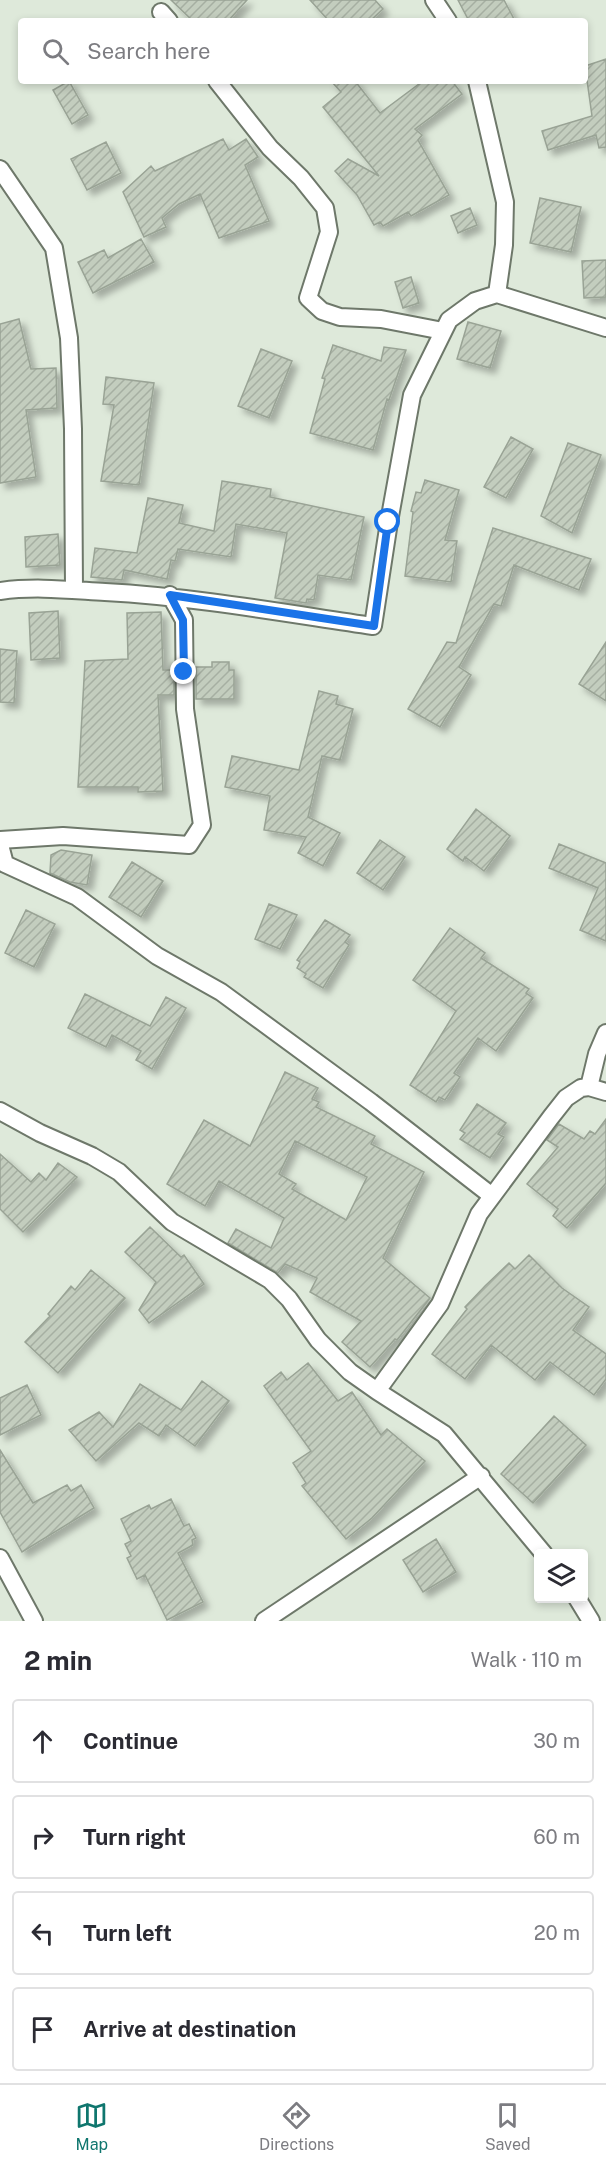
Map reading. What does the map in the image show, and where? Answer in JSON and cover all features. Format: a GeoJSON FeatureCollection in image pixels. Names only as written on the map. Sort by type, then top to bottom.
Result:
{"type":"FeatureCollection","features":[{"type":"Feature","properties":{"kind":"street"},"geometry":{"type":"LineString","coordinates":[[434,0],[446,18]]}},
{"type":"Feature","properties":{"kind":"street"},"geometry":{"type":"LineString","coordinates":[[219,84],[263,140],[301,178],[325,208],[329,232],[308,298],[322,311],[340,317],[381,319],[443,331]]}},
{"type":"Feature","properties":{"kind":"street"},"geometry":{"type":"LineString","coordinates":[[478,84],[505,201],[504,245],[497,294]]}},
{"type":"Feature","properties":{"kind":"street"},"geometry":{"type":"LineString","coordinates":[[0,169],[54,248],[69,338],[73,429],[74,589]]}},
{"type":"Feature","properties":{"kind":"street"},"geometry":{"type":"LineString","coordinates":[[0,591],[26,588],[74,589],[170,595],[374,626],[388,522],[412,395],[449,320],[475,302],[497,294],[606,328]]}},
{"type":"Feature","properties":{"kind":"street"},"geometry":{"type":"LineString","coordinates":[[0,840],[63,836],[189,845],[202,825],[185,709],[183,620],[170,595]]}},
{"type":"Feature","properties":{"kind":"street"},"geometry":{"type":"LineString","coordinates":[[0,845],[5,864],[76,897],[157,956],[221,992],[334,1074],[492,1196]]}},
{"type":"Feature","properties":{"kind":"street"},"geometry":{"type":"LineString","coordinates":[[589,1087],[597,1054],[606,1033]]}},
{"type":"Feature","properties":{"kind":"street"},"geometry":{"type":"LineString","coordinates":[[377,1391],[440,1304],[464,1244],[492,1196],[566,1098],[580,1088],[589,1087],[606,1092]]}},
{"type":"Feature","properties":{"kind":"street"},"geometry":{"type":"LineString","coordinates":[[0,1111],[110,1167],[172,1222],[270,1280],[289,1299],[318,1340],[350,1372],[444,1434],[540,1549]]}},
{"type":"Feature","properties":{"kind":"street"},"geometry":{"type":"LineString","coordinates":[[264,1621],[481,1476]]}},
{"type":"Feature","properties":{"kind":"street"},"geometry":{"type":"LineString","coordinates":[[0,1558],[34,1621]]}},
{"type":"Feature","properties":{"kind":"street"},"geometry":{"type":"LineString","coordinates":[[580,1603],[591,1621]]}},
{"type":"Feature","properties":{"kind":"building"},"geometry":{"type":"Polygon","coordinates":[[[171,0],[247,0],[231,18],[190,18],[171,0]]]}},
{"type":"Feature","properties":{"kind":"building"},"geometry":{"type":"Polygon","coordinates":[[[310,0],[375,0],[383,9],[373,18],[326,18],[310,0]]]}},
{"type":"Feature","properties":{"kind":"building"},"geometry":{"type":"Polygon","coordinates":[[[458,0],[504,0],[513,18],[467,18],[458,0]]]}},
{"type":"Feature","properties":{"kind":"building"},"geometry":{"type":"Polygon","coordinates":[[[606,59],[606,147],[599,148],[596,135],[548,150],[542,131],[592,116],[588,84],[588,65],[606,59]]]}},
{"type":"Feature","properties":{"kind":"building"},"geometry":{"type":"Polygon","coordinates":[[[64,84],[71,84],[88,115],[72,124],[53,90],[64,84]]]}},
{"type":"Feature","properties":{"kind":"building"},"geometry":{"type":"Polygon","coordinates":[[[334,84],[357,84],[380,113],[419,84],[454,84],[462,94],[415,129],[422,135],[418,140],[449,195],[411,216],[408,212],[383,226],[380,222],[374,225],[357,195],[335,171],[348,159],[379,176],[323,107],[341,92],[334,84]]]}},
{"type":"Feature","properties":{"kind":"building"},"geometry":{"type":"Polygon","coordinates":[[[223,139],[229,150],[246,139],[258,157],[245,165],[269,221],[219,238],[200,194],[179,204],[162,218],[166,227],[144,237],[123,192],[151,166],[155,171],[223,139]]]}},
{"type":"Feature","properties":{"kind":"building"},"geometry":{"type":"Polygon","coordinates":[[[106,142],[121,173],[87,190],[71,159],[106,142]]]}},
{"type":"Feature","properties":{"kind":"building"},"geometry":{"type":"Polygon","coordinates":[[[540,198],[581,207],[571,252],[530,243],[540,198]]]}},
{"type":"Feature","properties":{"kind":"building"},"geometry":{"type":"Polygon","coordinates":[[[470,208],[477,225],[458,233],[451,216],[470,208]]]}},
{"type":"Feature","properties":{"kind":"building"},"geometry":{"type":"Polygon","coordinates":[[[141,239],[154,262],[93,293],[78,262],[104,250],[108,258],[141,239]]]}},
{"type":"Feature","properties":{"kind":"building"},"geometry":{"type":"Polygon","coordinates":[[[606,260],[606,297],[584,298],[582,261],[606,260]]]}},
{"type":"Feature","properties":{"kind":"building"},"geometry":{"type":"Polygon","coordinates":[[[411,277],[419,303],[403,308],[395,282],[411,277]]]}},
{"type":"Feature","properties":{"kind":"building"},"geometry":{"type":"Polygon","coordinates":[[[19,319],[31,369],[56,368],[57,408],[26,410],[36,477],[0,483],[0,324],[19,319]]]}},
{"type":"Feature","properties":{"kind":"building"},"geometry":{"type":"Polygon","coordinates":[[[468,322],[501,331],[490,368],[457,359],[468,322]]]}},
{"type":"Feature","properties":{"kind":"building"},"geometry":{"type":"Polygon","coordinates":[[[333,345],[381,361],[384,347],[406,350],[389,400],[387,399],[373,450],[310,433],[325,379],[322,378],[333,345]]]}},
{"type":"Feature","properties":{"kind":"building"},"geometry":{"type":"Polygon","coordinates":[[[261,349],[292,361],[269,418],[238,406],[261,349]]]}},
{"type":"Feature","properties":{"kind":"building"},"geometry":{"type":"Polygon","coordinates":[[[106,377],[154,383],[139,485],[101,481],[114,405],[103,404],[106,377]]]}},
{"type":"Feature","properties":{"kind":"building"},"geometry":{"type":"Polygon","coordinates":[[[511,437],[533,449],[506,498],[484,487],[511,437]]]}},
{"type":"Feature","properties":{"kind":"building"},"geometry":{"type":"Polygon","coordinates":[[[568,443],[601,455],[572,533],[541,516],[568,443]]]}},
{"type":"Feature","properties":{"kind":"building"},"geometry":{"type":"Polygon","coordinates":[[[425,480],[459,490],[445,540],[457,541],[451,582],[405,576],[413,512],[411,511],[416,492],[421,493],[425,480]]]}},
{"type":"Feature","properties":{"kind":"building"},"geometry":{"type":"Polygon","coordinates":[[[222,481],[271,489],[270,497],[364,517],[351,580],[318,575],[314,600],[307,599],[306,603],[275,598],[287,533],[236,524],[231,557],[178,549],[175,561],[171,560],[167,579],[124,570],[122,580],[91,577],[95,548],[137,553],[148,498],[183,505],[179,523],[214,531],[222,481]]]}},
{"type":"Feature","properties":{"kind":"building"},"geometry":{"type":"Polygon","coordinates":[[[493,528],[591,559],[579,590],[514,565],[501,606],[494,604],[459,667],[471,675],[440,727],[408,709],[447,642],[456,643],[493,528]]]}},
{"type":"Feature","properties":{"kind":"building"},"geometry":{"type":"Polygon","coordinates":[[[58,534],[60,565],[26,567],[25,537],[58,534]]]}},
{"type":"Feature","properties":{"kind":"building"},"geometry":{"type":"Polygon","coordinates":[[[58,611],[60,658],[31,660],[29,613],[58,611]]]}},
{"type":"Feature","properties":{"kind":"building"},"geometry":{"type":"Polygon","coordinates":[[[161,612],[163,670],[174,670],[174,695],[158,695],[163,791],[138,792],[138,787],[78,787],[85,661],[128,659],[127,613],[161,612]]]}},
{"type":"Feature","properties":{"kind":"building"},"geometry":{"type":"Polygon","coordinates":[[[606,642],[606,701],[579,684],[606,642]]]}},
{"type":"Feature","properties":{"kind":"building"},"geometry":{"type":"Polygon","coordinates":[[[0,649],[17,651],[14,703],[0,702],[0,649]]]}},
{"type":"Feature","properties":{"kind":"building"},"geometry":{"type":"Polygon","coordinates":[[[212,662],[229,662],[229,670],[234,670],[234,699],[196,699],[196,667],[212,667],[212,662]]]}},
{"type":"Feature","properties":{"kind":"building"},"geometry":{"type":"Polygon","coordinates":[[[319,691],[338,696],[336,704],[353,709],[340,760],[322,756],[308,817],[340,833],[323,866],[298,853],[306,837],[264,830],[270,796],[225,787],[232,756],[299,770],[319,691]]]}},
{"type":"Feature","properties":{"kind":"building"},"geometry":{"type":"Polygon","coordinates":[[[476,809],[510,836],[484,871],[465,857],[463,861],[447,849],[476,809]]]}},
{"type":"Feature","properties":{"kind":"building"},"geometry":{"type":"Polygon","coordinates":[[[380,840],[405,857],[383,890],[357,873],[380,840]]]}},
{"type":"Feature","properties":{"kind":"building"},"geometry":{"type":"Polygon","coordinates":[[[559,844],[606,863],[606,941],[580,930],[598,888],[549,868],[559,844]]]}},
{"type":"Feature","properties":{"kind":"building"},"geometry":{"type":"Polygon","coordinates":[[[61,850],[92,855],[87,885],[70,882],[50,873],[51,855],[61,850]]]}},
{"type":"Feature","properties":{"kind":"building"},"geometry":{"type":"Polygon","coordinates":[[[132,862],[163,881],[141,917],[109,897],[132,862]]]}},
{"type":"Feature","properties":{"kind":"building"},"geometry":{"type":"Polygon","coordinates":[[[269,904],[297,915],[280,949],[255,939],[269,904]]]}},
{"type":"Feature","properties":{"kind":"building"},"geometry":{"type":"Polygon","coordinates":[[[26,910],[55,924],[34,967],[5,953],[26,910]]]}},
{"type":"Feature","properties":{"kind":"building"},"geometry":{"type":"Polygon","coordinates":[[[325,920],[350,935],[345,942],[349,945],[323,988],[304,977],[306,974],[297,968],[300,962],[297,960],[325,920]]]}},
{"type":"Feature","properties":{"kind":"building"},"geometry":{"type":"Polygon","coordinates":[[[450,928],[485,953],[481,958],[529,989],[526,993],[533,998],[496,1051],[478,1038],[454,1073],[460,1077],[445,1100],[439,1097],[436,1102],[410,1085],[456,1011],[413,980],[450,928]]]}},
{"type":"Feature","properties":{"kind":"building"},"geometry":{"type":"Polygon","coordinates":[[[85,994],[150,1026],[166,997],[186,1008],[152,1069],[136,1060],[141,1051],[112,1035],[106,1047],[68,1028],[85,994]]]}},
{"type":"Feature","properties":{"kind":"building"},"geometry":{"type":"Polygon","coordinates":[[[285,1072],[318,1088],[312,1099],[319,1102],[316,1107],[375,1136],[371,1144],[424,1172],[383,1258],[430,1298],[397,1340],[395,1339],[370,1367],[342,1342],[361,1321],[310,1292],[317,1278],[285,1264],[278,1273],[228,1243],[236,1229],[271,1248],[284,1218],[219,1181],[205,1206],[167,1184],[204,1120],[250,1146],[285,1072]],[[295,1141],[279,1174],[296,1184],[292,1189],[346,1220],[367,1177],[295,1141]]]}},
{"type":"Feature","properties":{"kind":"building"},"geometry":{"type":"Polygon","coordinates":[[[477,1104],[506,1123],[498,1134],[504,1137],[490,1158],[460,1139],[465,1133],[460,1130],[477,1104]]]}},
{"type":"Feature","properties":{"kind":"building"},"geometry":{"type":"Polygon","coordinates":[[[606,1119],[606,1183],[567,1228],[553,1216],[558,1209],[527,1184],[558,1147],[547,1140],[559,1124],[584,1139],[590,1131],[595,1134],[606,1119]]]}},
{"type":"Feature","properties":{"kind":"building"},"geometry":{"type":"Polygon","coordinates":[[[0,1154],[31,1182],[39,1173],[46,1180],[58,1163],[77,1177],[23,1232],[0,1209],[0,1154]]]}},
{"type":"Feature","properties":{"kind":"building"},"geometry":{"type":"Polygon","coordinates":[[[150,1227],[181,1257],[184,1255],[204,1284],[149,1323],[139,1310],[156,1282],[125,1252],[150,1227]]]}},
{"type":"Feature","properties":{"kind":"building"},"geometry":{"type":"Polygon","coordinates":[[[529,1255],[562,1288],[589,1307],[573,1330],[606,1354],[606,1379],[594,1395],[550,1362],[535,1380],[491,1345],[465,1379],[432,1354],[467,1309],[465,1307],[485,1286],[509,1263],[515,1269],[529,1255]]]}},
{"type":"Feature","properties":{"kind":"building"},"geometry":{"type":"Polygon","coordinates":[[[91,1270],[125,1298],[58,1373],[25,1342],[50,1316],[48,1314],[71,1286],[75,1290],[91,1270]]]}},
{"type":"Feature","properties":{"kind":"building"},"geometry":{"type":"Polygon","coordinates":[[[308,1363],[338,1401],[352,1392],[381,1435],[387,1429],[425,1461],[372,1518],[346,1539],[302,1486],[306,1483],[293,1463],[311,1451],[264,1386],[281,1372],[287,1380],[308,1363]]]}},
{"type":"Feature","properties":{"kind":"building"},"geometry":{"type":"Polygon","coordinates":[[[202,1381],[229,1401],[195,1446],[166,1425],[159,1436],[139,1423],[96,1461],[69,1430],[99,1412],[113,1427],[140,1384],[181,1410],[202,1381]]]}},
{"type":"Feature","properties":{"kind":"building"},"geometry":{"type":"Polygon","coordinates":[[[27,1385],[41,1415],[0,1435],[0,1398],[27,1385]]]}},
{"type":"Feature","properties":{"kind":"building"},"geometry":{"type":"Polygon","coordinates":[[[554,1416],[586,1445],[533,1503],[501,1474],[554,1416]]]}},
{"type":"Feature","properties":{"kind":"building"},"geometry":{"type":"Polygon","coordinates":[[[0,1450],[33,1503],[67,1485],[71,1491],[81,1485],[94,1508],[22,1552],[0,1512],[0,1450]]]}},
{"type":"Feature","properties":{"kind":"building"},"geometry":{"type":"Polygon","coordinates":[[[171,1499],[184,1526],[189,1524],[196,1538],[192,1540],[193,1545],[178,1553],[203,1602],[167,1620],[145,1575],[137,1579],[127,1558],[131,1556],[125,1544],[131,1541],[121,1519],[149,1505],[151,1509],[171,1499]]]}},
{"type":"Feature","properties":{"kind":"building"},"geometry":{"type":"Polygon","coordinates":[[[436,1539],[456,1572],[423,1592],[403,1560],[436,1539]]]}},
{"type":"Feature","properties":{"kind":"route"},"geometry":{"type":"LineString","coordinates":[[184,672],[183,620],[170,595],[374,626],[388,522]]}}]}
